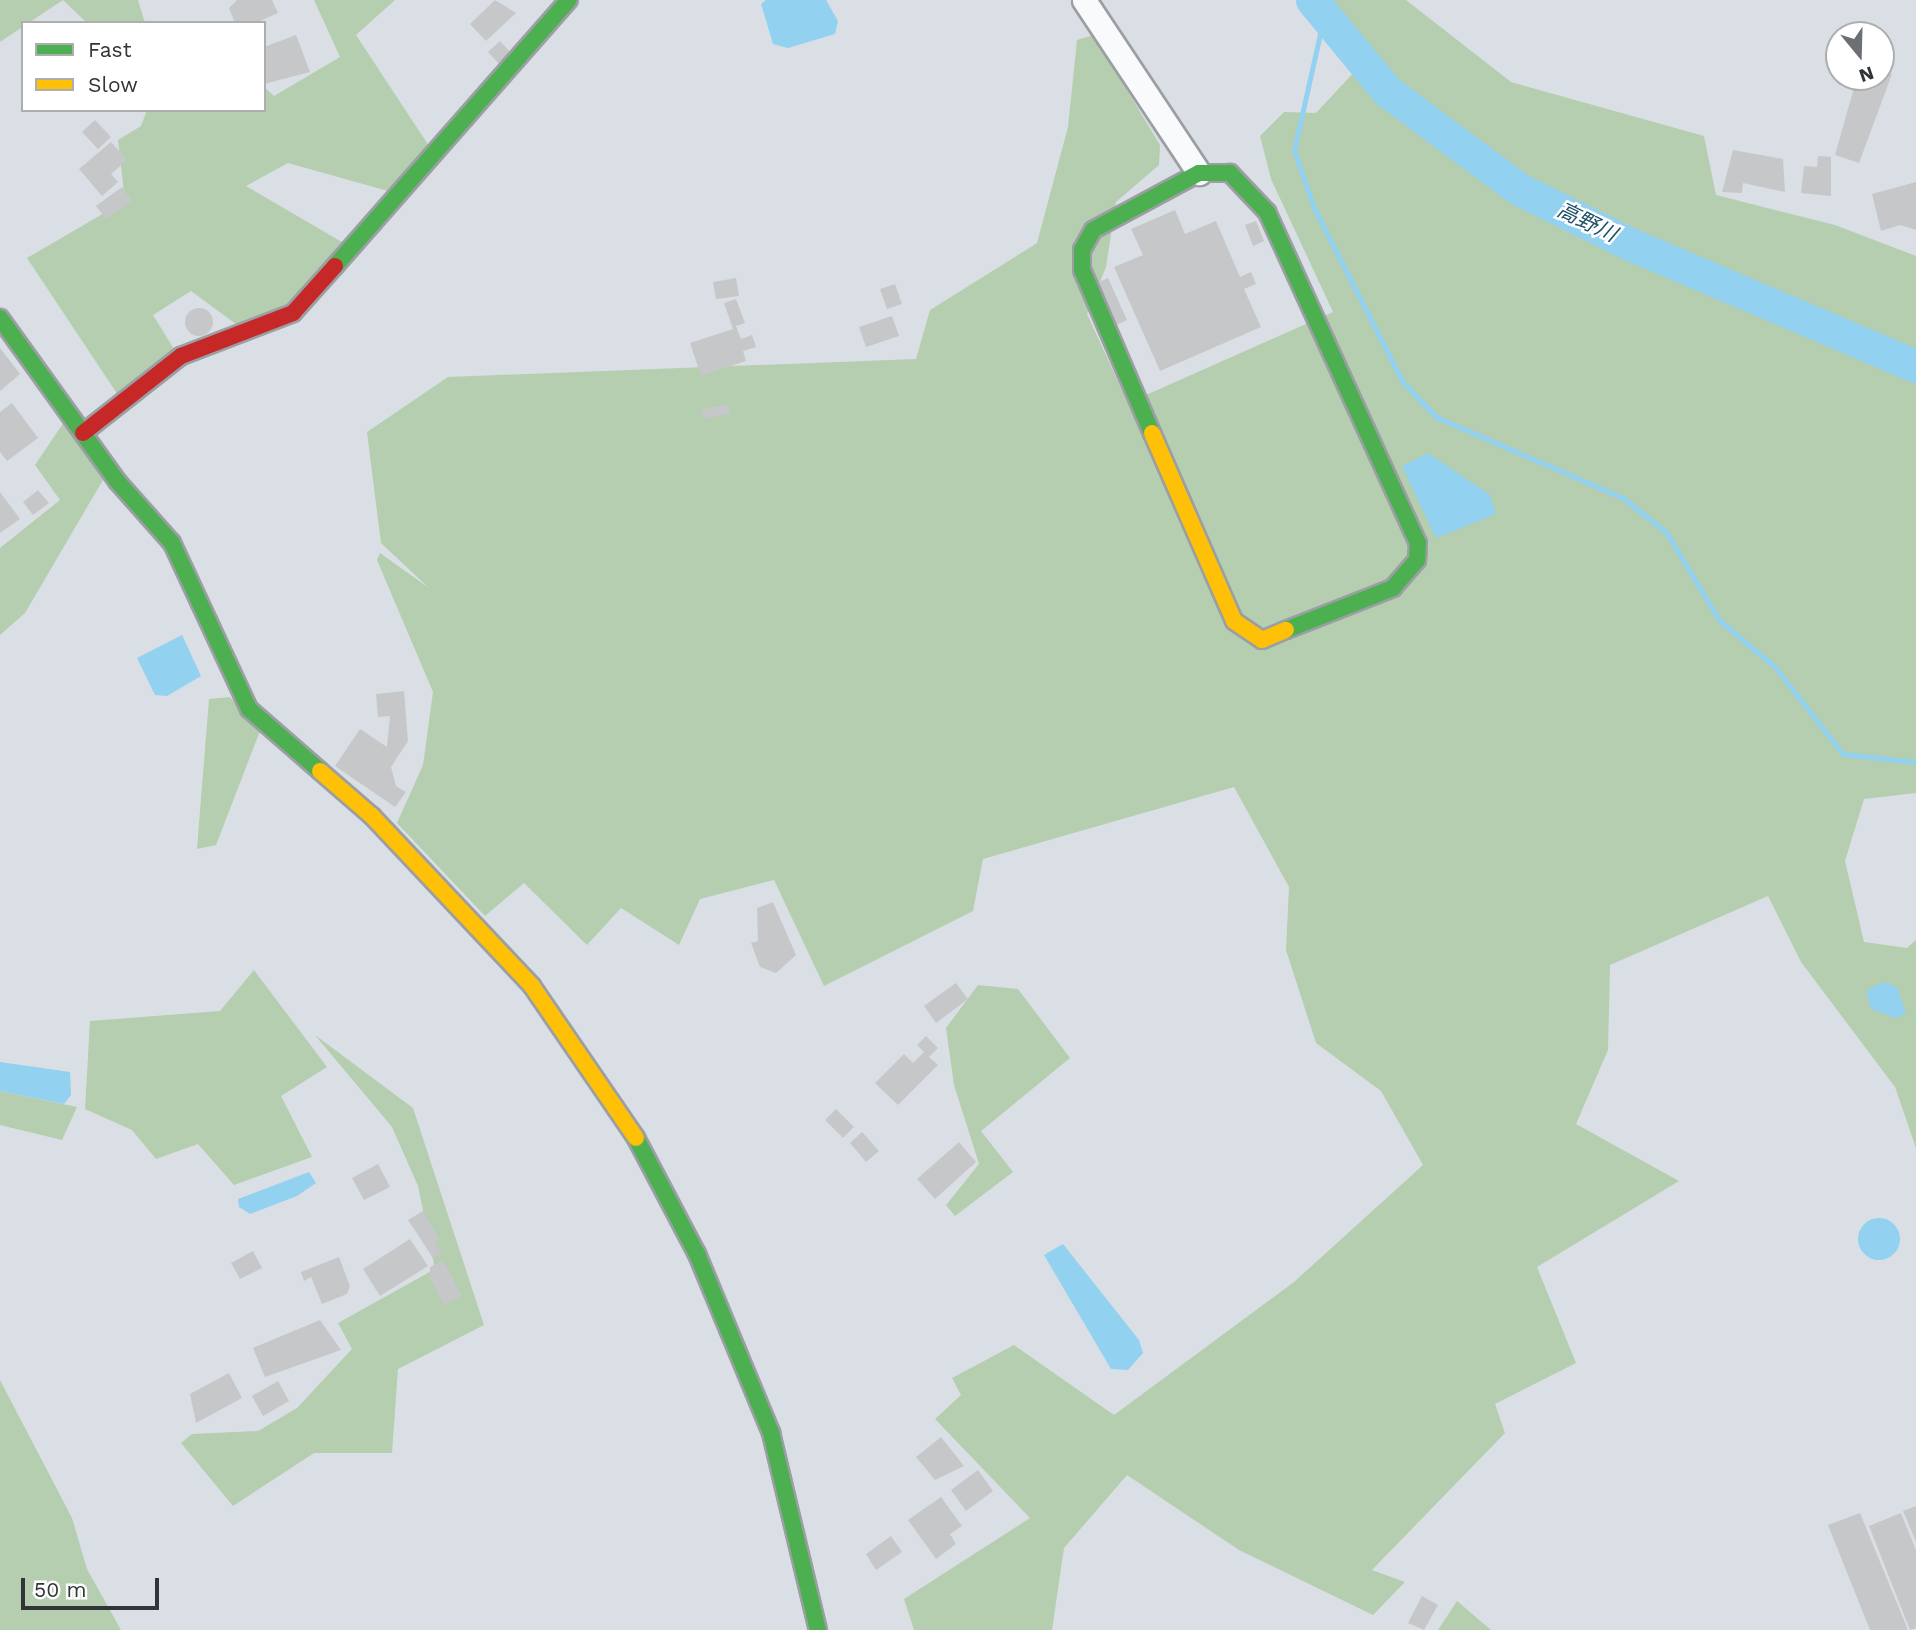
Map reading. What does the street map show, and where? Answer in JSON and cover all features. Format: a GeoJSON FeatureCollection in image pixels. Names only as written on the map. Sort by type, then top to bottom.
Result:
{"type":"FeatureCollection","features":[{"type":"Feature","properties":{"kind":"street"},"geometry":{"type":"LineString","coordinates":[[83,433],[181,356],[267,328],[293,313],[569,0]]}},
{"type":"Feature","properties":{"kind":"street"},"geometry":{"type":"LineString","coordinates":[[1084,0],[1199,173]]}},
{"type":"Feature","properties":{"kind":"street"},"geometry":{"type":"LineString","coordinates":[[1199,173],[1230,173],[1267,212],[1418,542],[1417,560],[1393,587],[1262,640],[1234,621],[1082,270],[1082,250],[1093,230],[1199,173]]}},
{"type":"Feature","properties":{"kind":"street"},"geometry":{"type":"LineString","coordinates":[[0,318],[83,433],[172,543],[249,709],[372,816],[532,986],[647,1155],[697,1254],[771,1433],[818,1630]]}},
{"type":"Feature","properties":{"kind":"green space"},"geometry":{"type":"Polygon","coordinates":[[[0,0],[63,0],[32,21],[21,21],[21,28],[0,42],[0,0]]]}},
{"type":"Feature","properties":{"kind":"green space"},"geometry":{"type":"Polygon","coordinates":[[[63,0],[138,0],[144,21],[85,21],[63,0]]]}},
{"type":"Feature","properties":{"kind":"green space"},"geometry":{"type":"Polygon","coordinates":[[[314,0],[395,0],[356,35],[429,146],[388,191],[288,163],[246,186],[347,245],[290,309],[240,327],[191,291],[153,315],[174,349],[118,395],[27,258],[125,201],[118,140],[141,126],[146,112],[266,112],[266,89],[274,96],[340,57],[314,0]]]}},
{"type":"Feature","properties":{"kind":"green space"},"geometry":{"type":"Polygon","coordinates":[[[1329,0],[1406,0],[1511,82],[1704,136],[1716,195],[1835,225],[1916,256],[1916,793],[1864,799],[1845,861],[1864,942],[1907,948],[1916,940],[1916,1148],[1895,1087],[1801,962],[1768,896],[1610,965],[1608,1050],[1576,1124],[1679,1181],[1537,1267],[1576,1363],[1495,1404],[1505,1433],[1372,1570],[1405,1582],[1373,1615],[1239,1550],[1127,1475],[1064,1548],[1052,1630],[914,1630],[904,1599],[1030,1518],[935,1419],[961,1395],[952,1378],[1014,1345],[1114,1415],[1294,1282],[1423,1165],[1381,1091],[1316,1043],[1286,950],[1289,887],[1234,787],[983,859],[973,911],[824,986],[774,880],[700,899],[679,945],[621,908],[587,945],[524,883],[485,916],[397,823],[423,765],[433,692],[377,560],[380,553],[429,588],[381,543],[367,432],[448,377],[916,359],[930,310],[1037,243],[1068,127],[1077,40],[1094,35],[1160,145],[1159,165],[1116,202],[1106,267],[1087,314],[1128,403],[1333,312],[1271,179],[1260,136],[1284,112],[1316,113],[1371,54],[1329,0]]]}},
{"type":"Feature","properties":{"kind":"green space"},"geometry":{"type":"Polygon","coordinates":[[[64,422],[103,480],[25,613],[0,635],[0,548],[60,500],[35,465],[64,422]]]}},
{"type":"Feature","properties":{"kind":"green space"},"geometry":{"type":"Polygon","coordinates":[[[230,697],[260,731],[216,845],[197,849],[209,699],[230,697]]]}},
{"type":"Feature","properties":{"kind":"green space"},"geometry":{"type":"Polygon","coordinates":[[[254,970],[327,1067],[281,1096],[312,1157],[234,1185],[198,1144],[156,1159],[132,1130],[85,1109],[90,1021],[220,1011],[254,970]]]}},
{"type":"Feature","properties":{"kind":"green space"},"geometry":{"type":"Polygon","coordinates":[[[978,985],[1018,989],[1070,1058],[981,1131],[1013,1172],[955,1216],[946,1205],[979,1164],[954,1085],[946,1028],[978,985]]]}},
{"type":"Feature","properties":{"kind":"green space"},"geometry":{"type":"Polygon","coordinates":[[[315,1035],[413,1108],[484,1325],[398,1369],[392,1453],[314,1453],[233,1506],[181,1443],[192,1434],[258,1431],[297,1408],[352,1349],[338,1323],[435,1269],[418,1186],[392,1127],[315,1035]]]}},
{"type":"Feature","properties":{"kind":"green space"},"geometry":{"type":"Polygon","coordinates":[[[0,1091],[77,1107],[62,1140],[0,1125],[0,1091]]]}},
{"type":"Feature","properties":{"kind":"green space"},"geometry":{"type":"Polygon","coordinates":[[[0,1380],[72,1518],[87,1569],[121,1630],[0,1630],[0,1380]]]}},
{"type":"Feature","properties":{"kind":"green space"},"geometry":{"type":"Polygon","coordinates":[[[1457,1601],[1491,1630],[1438,1630],[1457,1601]]]}},
{"type":"Feature","properties":{"kind":"water"},"geometry":{"type":"Polygon","coordinates":[[[766,0],[826,0],[838,21],[835,34],[788,48],[773,44],[761,4],[766,0]]]}},
{"type":"Feature","properties":{"kind":"water"},"geometry":{"type":"Polygon","coordinates":[[[1428,453],[1490,495],[1496,514],[1436,538],[1402,466],[1428,453]]]}},
{"type":"Feature","properties":{"kind":"water"},"geometry":{"type":"Polygon","coordinates":[[[182,635],[201,676],[167,696],[155,695],[137,658],[182,635]]]}},
{"type":"Feature","properties":{"kind":"water"},"geometry":{"type":"Polygon","coordinates":[[[1883,982],[1897,987],[1906,1014],[1895,1018],[1871,1009],[1866,991],[1883,982]]]}},
{"type":"Feature","properties":{"kind":"water"},"geometry":{"type":"Polygon","coordinates":[[[0,1062],[70,1072],[71,1095],[64,1104],[0,1091],[0,1062]]]}},
{"type":"Feature","properties":{"kind":"water"},"geometry":{"type":"Polygon","coordinates":[[[309,1172],[316,1183],[297,1196],[250,1214],[239,1207],[238,1199],[309,1172]]]}},
{"type":"Feature","properties":{"kind":"water"},"geometry":{"type":"Polygon","coordinates":[[[1879,1218],[1894,1224],[1900,1239],[1894,1254],[1879,1260],[1864,1254],[1858,1239],[1864,1224],[1879,1218]]]}},
{"type":"Feature","properties":{"kind":"water"},"geometry":{"type":"Polygon","coordinates":[[[1063,1244],[1139,1340],[1143,1353],[1128,1370],[1111,1369],[1044,1255],[1063,1244]]]}},
{"type":"Feature","properties":{"kind":"building"},"geometry":{"type":"Polygon","coordinates":[[[237,0],[272,0],[278,13],[260,21],[234,21],[229,8],[237,0]]]}},
{"type":"Feature","properties":{"kind":"building"},"geometry":{"type":"Polygon","coordinates":[[[495,0],[516,13],[486,41],[470,24],[495,0]]]}},
{"type":"Feature","properties":{"kind":"building"},"geometry":{"type":"Polygon","coordinates":[[[296,35],[310,72],[266,83],[266,46],[296,35]]]}},
{"type":"Feature","properties":{"kind":"building"},"geometry":{"type":"Polygon","coordinates":[[[500,41],[513,55],[501,66],[488,52],[500,41]]]}},
{"type":"Feature","properties":{"kind":"building"},"geometry":{"type":"Polygon","coordinates":[[[1853,91],[1886,91],[1859,163],[1835,155],[1853,91]]]}},
{"type":"Feature","properties":{"kind":"building"},"geometry":{"type":"Polygon","coordinates":[[[95,120],[111,137],[98,149],[82,132],[95,120]]]}},
{"type":"Feature","properties":{"kind":"building"},"geometry":{"type":"Polygon","coordinates":[[[111,142],[127,160],[111,174],[118,182],[102,196],[79,169],[111,142]]]}},
{"type":"Feature","properties":{"kind":"building"},"geometry":{"type":"Polygon","coordinates":[[[1733,150],[1783,159],[1785,192],[1743,183],[1742,193],[1722,192],[1733,150]]]}},
{"type":"Feature","properties":{"kind":"building"},"geometry":{"type":"Polygon","coordinates":[[[1818,156],[1831,157],[1831,196],[1801,193],[1804,166],[1817,167],[1818,156]]]}},
{"type":"Feature","properties":{"kind":"building"},"geometry":{"type":"Polygon","coordinates":[[[1916,182],[1916,230],[1900,225],[1881,231],[1872,194],[1916,182]]]}},
{"type":"Feature","properties":{"kind":"building"},"geometry":{"type":"Polygon","coordinates":[[[122,187],[132,201],[106,219],[96,206],[122,187]]]}},
{"type":"Feature","properties":{"kind":"building"},"geometry":{"type":"Polygon","coordinates":[[[1175,210],[1185,234],[1216,221],[1240,277],[1251,272],[1256,284],[1244,289],[1261,327],[1160,371],[1114,267],[1143,255],[1131,229],[1175,210]]]}},
{"type":"Feature","properties":{"kind":"building"},"geometry":{"type":"Polygon","coordinates":[[[1256,221],[1264,241],[1253,246],[1245,225],[1256,221]]]}},
{"type":"Feature","properties":{"kind":"building"},"geometry":{"type":"Polygon","coordinates":[[[736,278],[739,296],[716,299],[713,282],[736,278]]]}},
{"type":"Feature","properties":{"kind":"building"},"geometry":{"type":"Polygon","coordinates":[[[1108,278],[1127,320],[1116,325],[1097,283],[1108,278]]]}},
{"type":"Feature","properties":{"kind":"building"},"geometry":{"type":"Polygon","coordinates":[[[895,284],[902,304],[887,309],[880,289],[895,284]]]}},
{"type":"Feature","properties":{"kind":"building"},"geometry":{"type":"Polygon","coordinates":[[[736,299],[745,323],[736,326],[741,339],[752,335],[756,347],[743,351],[746,361],[701,376],[690,343],[733,329],[724,303],[736,299]]]}},
{"type":"Feature","properties":{"kind":"building"},"geometry":{"type":"Polygon","coordinates":[[[199,308],[209,312],[213,322],[209,332],[199,336],[189,332],[185,322],[189,312],[199,308]]]}},
{"type":"Feature","properties":{"kind":"building"},"geometry":{"type":"Polygon","coordinates":[[[892,316],[899,336],[866,347],[859,327],[892,316]]]}},
{"type":"Feature","properties":{"kind":"building"},"geometry":{"type":"Polygon","coordinates":[[[0,348],[20,374],[0,391],[0,348]]]}},
{"type":"Feature","properties":{"kind":"building"},"geometry":{"type":"Polygon","coordinates":[[[12,403],[38,438],[7,461],[0,452],[0,412],[12,403]]]}},
{"type":"Feature","properties":{"kind":"building"},"geometry":{"type":"Polygon","coordinates":[[[727,404],[730,414],[703,419],[701,410],[727,404]]]}},
{"type":"Feature","properties":{"kind":"building"},"geometry":{"type":"Polygon","coordinates":[[[38,490],[49,503],[33,515],[23,502],[38,490]]]}},
{"type":"Feature","properties":{"kind":"building"},"geometry":{"type":"Polygon","coordinates":[[[0,492],[20,519],[0,533],[0,492]]]}},
{"type":"Feature","properties":{"kind":"building"},"geometry":{"type":"Polygon","coordinates":[[[404,691],[408,741],[391,767],[396,786],[406,792],[395,807],[335,766],[360,729],[387,747],[390,716],[378,717],[376,694],[404,691]]]}},
{"type":"Feature","properties":{"kind":"building"},"geometry":{"type":"Polygon","coordinates":[[[773,902],[796,955],[776,973],[760,967],[751,943],[758,941],[757,908],[773,902]]]}},
{"type":"Feature","properties":{"kind":"building"},"geometry":{"type":"Polygon","coordinates":[[[956,983],[968,999],[936,1023],[924,1006],[956,983]]]}},
{"type":"Feature","properties":{"kind":"building"},"geometry":{"type":"Polygon","coordinates":[[[926,1036],[938,1048],[929,1057],[938,1065],[898,1105],[875,1083],[904,1054],[913,1063],[924,1052],[917,1045],[926,1036]]]}},
{"type":"Feature","properties":{"kind":"building"},"geometry":{"type":"Polygon","coordinates":[[[836,1109],[854,1127],[843,1138],[825,1120],[836,1109]]]}},
{"type":"Feature","properties":{"kind":"building"},"geometry":{"type":"Polygon","coordinates":[[[862,1132],[879,1151],[866,1162],[850,1143],[862,1132]]]}},
{"type":"Feature","properties":{"kind":"building"},"geometry":{"type":"Polygon","coordinates":[[[959,1142],[976,1162],[935,1199],[917,1179],[959,1142]]]}},
{"type":"Feature","properties":{"kind":"building"},"geometry":{"type":"Polygon","coordinates":[[[378,1164],[390,1187],[364,1200],[352,1178],[378,1164]]]}},
{"type":"Feature","properties":{"kind":"building"},"geometry":{"type":"Polygon","coordinates":[[[423,1211],[440,1239],[435,1242],[442,1253],[433,1258],[408,1220],[423,1211]]]}},
{"type":"Feature","properties":{"kind":"building"},"geometry":{"type":"Polygon","coordinates":[[[410,1239],[428,1266],[380,1296],[363,1269],[410,1239]]]}},
{"type":"Feature","properties":{"kind":"building"},"geometry":{"type":"Polygon","coordinates":[[[253,1251],[262,1268],[240,1279],[231,1263],[253,1251]]]}},
{"type":"Feature","properties":{"kind":"building"},"geometry":{"type":"Polygon","coordinates":[[[339,1257],[350,1286],[347,1294],[322,1304],[311,1277],[304,1281],[301,1272],[339,1257]]]}},
{"type":"Feature","properties":{"kind":"building"},"geometry":{"type":"Polygon","coordinates":[[[443,1260],[462,1296],[444,1305],[430,1279],[430,1267],[443,1260]]]}},
{"type":"Feature","properties":{"kind":"building"},"geometry":{"type":"Polygon","coordinates":[[[320,1320],[341,1350],[265,1377],[253,1348],[320,1320]]]}},
{"type":"Feature","properties":{"kind":"building"},"geometry":{"type":"Polygon","coordinates":[[[229,1373],[242,1398],[196,1423],[190,1394],[229,1373]]]}},
{"type":"Feature","properties":{"kind":"building"},"geometry":{"type":"Polygon","coordinates":[[[278,1381],[289,1401],[263,1416],[252,1396],[278,1381]]]}},
{"type":"Feature","properties":{"kind":"building"},"geometry":{"type":"Polygon","coordinates":[[[941,1437],[964,1466],[935,1480],[916,1457],[941,1437]]]}},
{"type":"Feature","properties":{"kind":"building"},"geometry":{"type":"Polygon","coordinates":[[[978,1470],[993,1491],[966,1511],[951,1490],[978,1470]]]}},
{"type":"Feature","properties":{"kind":"building"},"geometry":{"type":"Polygon","coordinates":[[[941,1497],[962,1526],[950,1534],[956,1544],[936,1559],[908,1520],[941,1497]]]}},
{"type":"Feature","properties":{"kind":"building"},"geometry":{"type":"Polygon","coordinates":[[[1916,1506],[1916,1542],[1903,1511],[1916,1506]]]}},
{"type":"Feature","properties":{"kind":"building"},"geometry":{"type":"Polygon","coordinates":[[[1860,1513],[1908,1630],[1870,1630],[1828,1525],[1860,1513]]]}},
{"type":"Feature","properties":{"kind":"building"},"geometry":{"type":"Polygon","coordinates":[[[1901,1513],[1916,1550],[1916,1628],[1910,1630],[1869,1526],[1901,1513]]]}},
{"type":"Feature","properties":{"kind":"building"},"geometry":{"type":"Polygon","coordinates":[[[891,1536],[902,1552],[876,1570],[866,1554],[891,1536]]]}},
{"type":"Feature","properties":{"kind":"building"},"geometry":{"type":"Polygon","coordinates":[[[1422,1596],[1438,1605],[1424,1630],[1408,1623],[1422,1596]]]}},
{"type":"Feature","properties":{"kind":"waterway","name":"高野川"},"geometry":{"type":"LineString","coordinates":[[1312,0],[1387,91],[1519,189],[1632,245],[1916,366]]}},
{"type":"Feature","properties":{"kind":"waterway"},"geometry":{"type":"LineString","coordinates":[[1324,16],[1294,150],[1314,208],[1402,381],[1436,417],[1623,498],[1666,532],[1719,620],[1775,667],[1843,754],[1916,762]]}},
{"type":"Feature","properties":{"kind":"traffic: fast"},"geometry":{"type":"LineString","coordinates":[[335,266],[569,0]]}},
{"type":"Feature","properties":{"kind":"traffic: fast"},"geometry":{"type":"LineString","coordinates":[[1199,173],[1230,173],[1267,212],[1418,543],[1417,560],[1393,588],[1286,630]]}},
{"type":"Feature","properties":{"kind":"traffic: fast"},"geometry":{"type":"LineString","coordinates":[[1152,433],[1082,270],[1082,250],[1093,230],[1199,173]]}},
{"type":"Feature","properties":{"kind":"traffic: fast"},"geometry":{"type":"LineString","coordinates":[[0,318],[117,481],[172,543],[249,709],[320,771]]}},
{"type":"Feature","properties":{"kind":"traffic: fast"},"geometry":{"type":"LineString","coordinates":[[636,1138],[697,1254],[771,1433],[818,1630]]}},
{"type":"Feature","properties":{"kind":"traffic: slow"},"geometry":{"type":"LineString","coordinates":[[1152,433],[1234,621],[1262,640],[1286,630]]}},
{"type":"Feature","properties":{"kind":"traffic: slow"},"geometry":{"type":"LineString","coordinates":[[320,771],[372,816],[532,986],[636,1138]]}},
{"type":"Feature","properties":{"kind":"traffic: jam"},"geometry":{"type":"LineString","coordinates":[[83,433],[181,356],[293,313],[335,266]]}}]}
